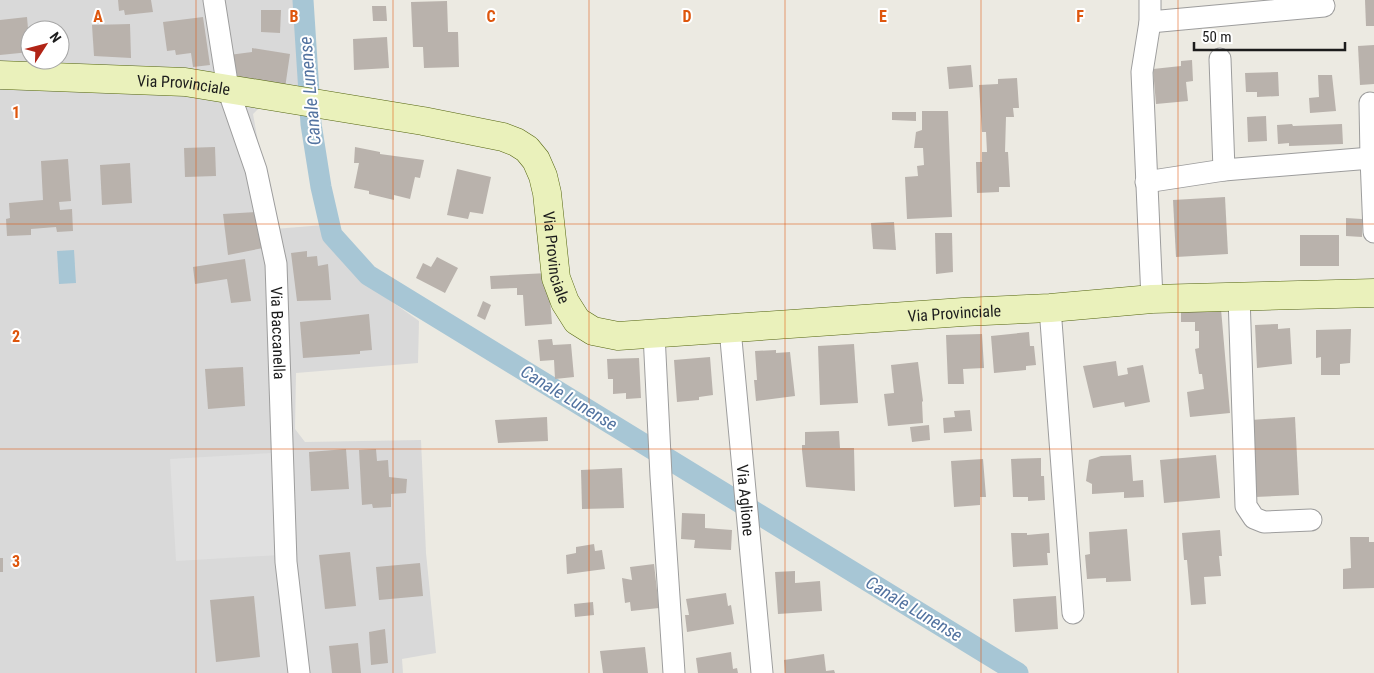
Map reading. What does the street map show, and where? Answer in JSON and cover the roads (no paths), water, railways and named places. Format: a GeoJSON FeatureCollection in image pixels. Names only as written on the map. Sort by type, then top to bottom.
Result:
{"type":"FeatureCollection","features":[{"type":"Feature","properties":{"kind":"street","name":"Via Baccanella"},"geometry":{"type":"LineString","coordinates":[[214,0],[228,89],[256,170],[276,264],[286,562],[300,673]]}},
{"type":"Feature","properties":{"kind":"street"},"geometry":{"type":"LineString","coordinates":[[1150,0],[1150,22],[1142,72],[1152,299]]}},
{"type":"Feature","properties":{"kind":"street"},"geometry":{"type":"LineString","coordinates":[[1150,22],[1324,6]]}},
{"type":"Feature","properties":{"kind":"street"},"geometry":{"type":"LineString","coordinates":[[1220,59],[1224,170]]}},
{"type":"Feature","properties":{"kind":"street","name":"Via Provinciale"},"geometry":{"type":"LineString","coordinates":[[0,75],[185,82],[423,121],[503,137],[516,142],[527,149],[536,160],[543,176],[556,278],[565,302],[577,321],[593,331],[618,336],[1050,308],[1152,299],[1374,293]]}},
{"type":"Feature","properties":{"kind":"street"},"geometry":{"type":"LineString","coordinates":[[1370,102],[1370,158],[1374,232]]}},
{"type":"Feature","properties":{"kind":"street"},"geometry":{"type":"LineString","coordinates":[[1146,182],[1224,170],[1370,158]]}},
{"type":"Feature","properties":{"kind":"street"},"geometry":{"type":"LineString","coordinates":[[1239,296],[1246,506],[1254,518],[1264,522],[1311,520]]}},
{"type":"Feature","properties":{"kind":"street"},"geometry":{"type":"LineString","coordinates":[[1050,308],[1073,613]]}},
{"type":"Feature","properties":{"kind":"street","name":"Via Aglione"},"geometry":{"type":"LineString","coordinates":[[730,329],[762,673]]}},
{"type":"Feature","properties":{"kind":"street"},"geometry":{"type":"LineString","coordinates":[[654,334],[674,673]]}},
{"type":"Feature","properties":{"kind":"water"},"geometry":{"type":"Polygon","coordinates":[[[74,250],[76,283],[59,284],[57,251],[74,250]]]}},
{"type":"Feature","properties":{"kind":"waterway","name":"Canale Lunense"},"geometry":{"type":"LineString","coordinates":[[303,0],[311,124],[321,187],[332,235],[368,275],[1018,673]]}}]}
